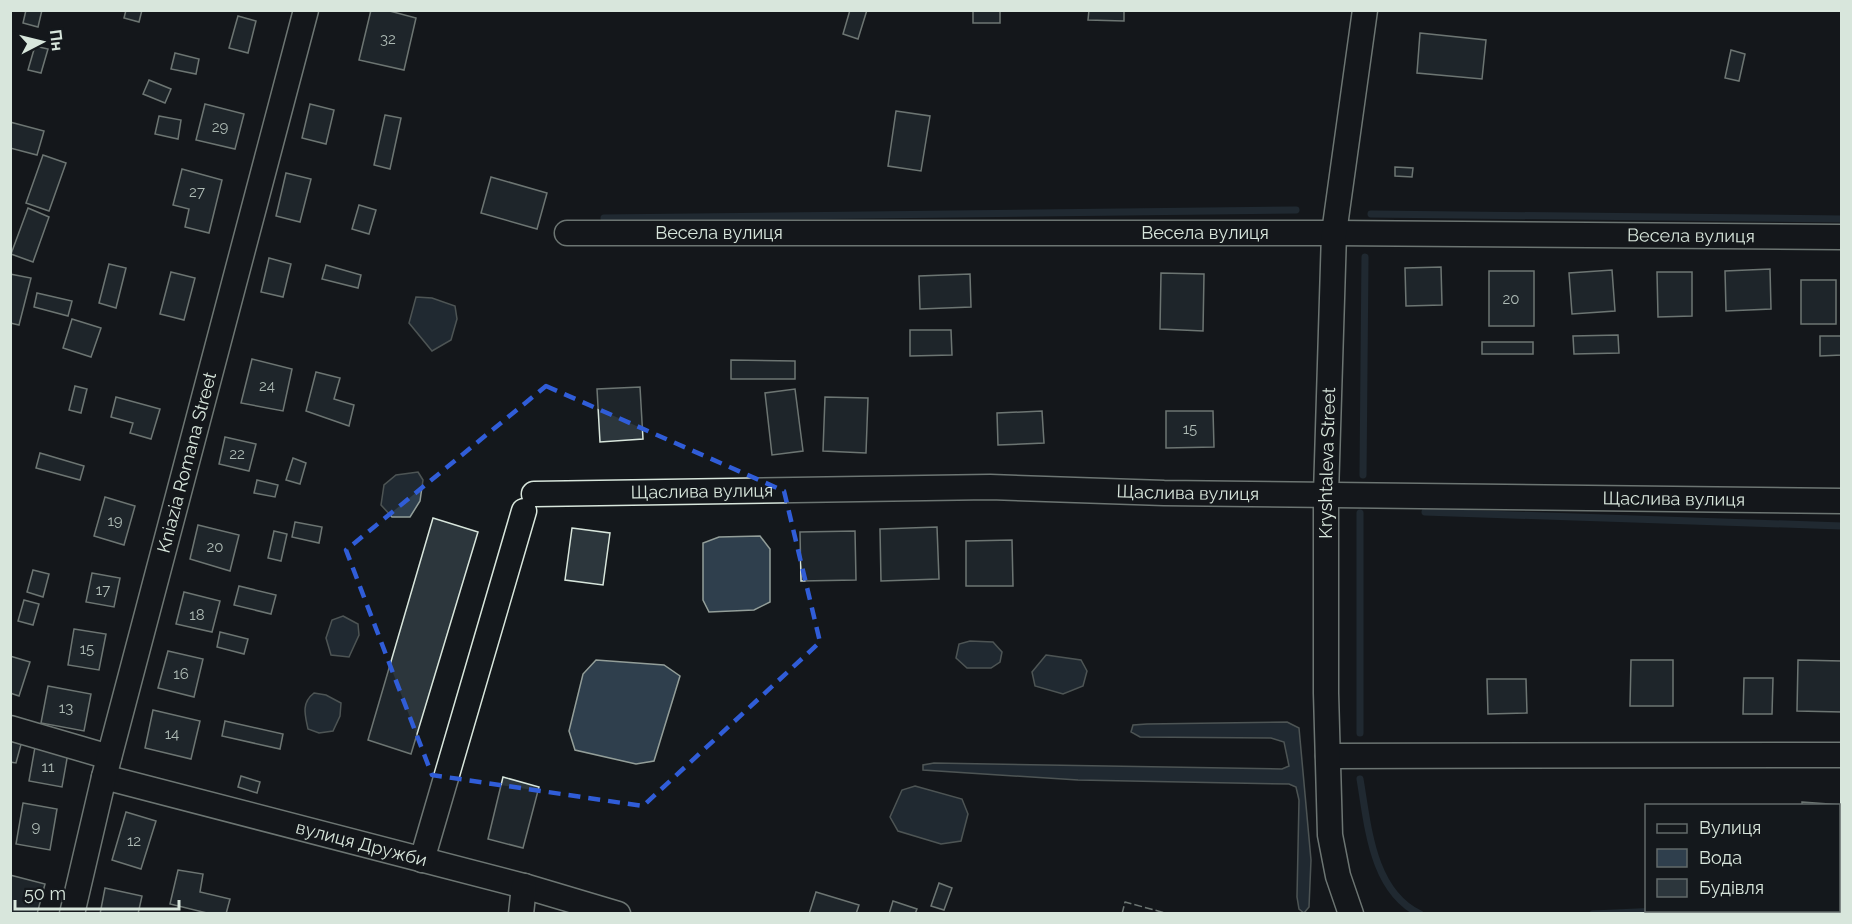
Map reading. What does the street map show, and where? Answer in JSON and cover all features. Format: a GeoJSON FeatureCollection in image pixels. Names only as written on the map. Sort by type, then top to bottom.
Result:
{"type":"FeatureCollection","features":[{"type":"Feature","properties":{"kind":"street","name":"Kniazia Romana Street"},"geometry":{"type":"LineString","coordinates":[[72,914],[106,767],[306,10]]}},
{"type":"Feature","properties":{"kind":"street","name":"Kryshtaleva Street"},"geometry":{"type":"LineString","coordinates":[[1351,914],[1338,876],[1330,835],[1326,494],[1334,233],[1365,10]]}},
{"type":"Feature","properties":{"kind":"street","name":"Весела вулиця"},"geometry":{"type":"LineString","coordinates":[[567,233],[1334,233],[1842,237]]}},
{"type":"Feature","properties":{"kind":"street","name":"Щаслива вулиця"},"geometry":{"type":"LineString","coordinates":[[422,860],[529,503],[990,487],[1164,493],[1842,501]]}},
{"type":"Feature","properties":{"kind":"street","name":"вулиця Дружби"},"geometry":{"type":"LineString","coordinates":[[10,728],[106,767],[422,860],[524,886],[618,914]]}},
{"type":"Feature","properties":{"kind":"street"},"geometry":{"type":"LineString","coordinates":[[1328,756],[1842,755]]}},
{"type":"Feature","properties":{"kind":"street"},"geometry":{"type":"LineString","coordinates":[[521,914],[524,886]]}},
{"type":"Feature","properties":{"kind":"highlighted area"},"geometry":{"type":"Polygon","coordinates":[[[546,386],[784,491],[820,642],[643,806],[432,775],[346,550],[546,386]]]}},
{"type":"Feature","properties":{"kind":"water"},"geometry":{"type":"Polygon","coordinates":[[[416,297],[432,298],[455,306],[457,319],[451,340],[432,351],[409,323],[416,297]]]}},
{"type":"Feature","properties":{"kind":"water"},"geometry":{"type":"Polygon","coordinates":[[[418,472],[423,480],[420,501],[410,517],[392,517],[381,505],[384,485],[396,475],[418,472]]]}},
{"type":"Feature","properties":{"kind":"water"},"geometry":{"type":"Polygon","coordinates":[[[760,536],[770,549],[770,602],[754,610],[709,612],[703,600],[703,543],[719,537],[760,536]]]}},
{"type":"Feature","properties":{"kind":"water"},"geometry":{"type":"Polygon","coordinates":[[[343,616],[358,624],[359,635],[349,657],[331,655],[326,638],[332,620],[343,616]]]}},
{"type":"Feature","properties":{"kind":"water"},"geometry":{"type":"Polygon","coordinates":[[[970,641],[993,642],[1002,652],[1000,662],[991,668],[967,668],[956,658],[959,644],[970,641]]]}},
{"type":"Feature","properties":{"kind":"water"},"geometry":{"type":"Polygon","coordinates":[[[1046,655],[1081,660],[1087,671],[1083,686],[1063,694],[1035,686],[1032,672],[1046,655]]]}},
{"type":"Feature","properties":{"kind":"water"},"geometry":{"type":"Polygon","coordinates":[[[596,660],[664,665],[680,676],[654,761],[636,764],[575,750],[569,731],[583,674],[596,660]]]}},
{"type":"Feature","properties":{"kind":"water"},"geometry":{"type":"Polygon","coordinates":[[[314,693],[326,695],[341,703],[340,716],[333,731],[319,733],[308,729],[306,705],[314,693]]]}},
{"type":"Feature","properties":{"kind":"water"},"geometry":{"type":"Polygon","coordinates":[[[1287,722],[1299,728],[1311,860],[1309,907],[1304,913],[1299,909],[1297,897],[1299,800],[1296,787],[1289,784],[1078,780],[923,770],[923,765],[934,763],[1282,769],[1289,766],[1284,742],[1271,738],[1140,737],[1131,732],[1133,725],[1147,724],[1287,722]]]}},
{"type":"Feature","properties":{"kind":"water"},"geometry":{"type":"Polygon","coordinates":[[[915,786],[962,799],[968,814],[961,841],[941,844],[898,831],[890,817],[902,790],[915,786]]]}},
{"type":"Feature","properties":{"kind":"building"},"geometry":{"type":"Polygon","coordinates":[[[26,10],[42,10],[38,27],[23,23],[26,10]]]}},
{"type":"Feature","properties":{"kind":"building"},"geometry":{"type":"Polygon","coordinates":[[[126,10],[142,10],[139,22],[124,18],[126,10]]]}},
{"type":"Feature","properties":{"kind":"building"},"geometry":{"type":"Polygon","coordinates":[[[371,10],[386,10],[416,18],[404,70],[359,60],[371,10]]]}},
{"type":"Feature","properties":{"kind":"building"},"geometry":{"type":"Polygon","coordinates":[[[850,10],[867,10],[858,39],[843,34],[850,10]]]}},
{"type":"Feature","properties":{"kind":"building"},"geometry":{"type":"Polygon","coordinates":[[[973,10],[1000,10],[1000,23],[973,23],[973,10]]]}},
{"type":"Feature","properties":{"kind":"building"},"geometry":{"type":"Polygon","coordinates":[[[1089,10],[1124,10],[1124,21],[1088,20],[1089,10]]]}},
{"type":"Feature","properties":{"kind":"building"},"geometry":{"type":"Polygon","coordinates":[[[238,16],[256,21],[248,53],[229,48],[238,16]]]}},
{"type":"Feature","properties":{"kind":"building"},"geometry":{"type":"Polygon","coordinates":[[[1420,33],[1486,40],[1482,79],[1417,73],[1420,33]]]}},
{"type":"Feature","properties":{"kind":"building"},"geometry":{"type":"Polygon","coordinates":[[[35,46],[48,49],[41,73],[28,70],[35,46]]]}},
{"type":"Feature","properties":{"kind":"building"},"geometry":{"type":"Polygon","coordinates":[[[1731,50],[1745,54],[1739,81],[1725,78],[1731,50]]]}},
{"type":"Feature","properties":{"kind":"building"},"geometry":{"type":"Polygon","coordinates":[[[175,53],[199,59],[196,74],[171,69],[175,53]]]}},
{"type":"Feature","properties":{"kind":"building"},"geometry":{"type":"Polygon","coordinates":[[[149,80],[171,89],[165,103],[143,94],[149,80]]]}},
{"type":"Feature","properties":{"kind":"building"},"geometry":{"type":"Polygon","coordinates":[[[205,104],[244,114],[235,149],[196,140],[205,104]]]}},
{"type":"Feature","properties":{"kind":"building"},"geometry":{"type":"Polygon","coordinates":[[[310,104],[334,110],[326,144],[302,138],[310,104]]]}},
{"type":"Feature","properties":{"kind":"building"},"geometry":{"type":"Polygon","coordinates":[[[896,111],[930,116],[921,171],[888,166],[896,111]]]}},
{"type":"Feature","properties":{"kind":"building"},"geometry":{"type":"Polygon","coordinates":[[[385,115],[401,118],[390,169],[374,165],[385,115]]]}},
{"type":"Feature","properties":{"kind":"building"},"geometry":{"type":"Polygon","coordinates":[[[159,116],[181,120],[178,139],[155,134],[159,116]]]}},
{"type":"Feature","properties":{"kind":"building"},"geometry":{"type":"Polygon","coordinates":[[[10,122],[44,131],[37,155],[10,148],[10,122]]]}},
{"type":"Feature","properties":{"kind":"building"},"geometry":{"type":"Polygon","coordinates":[[[43,155],[66,163],[49,211],[26,203],[43,155]]]}},
{"type":"Feature","properties":{"kind":"building"},"geometry":{"type":"Polygon","coordinates":[[[1395,167],[1413,168],[1412,177],[1395,176],[1395,167]]]}},
{"type":"Feature","properties":{"kind":"building"},"geometry":{"type":"Polygon","coordinates":[[[182,169],[222,180],[209,233],[185,227],[189,209],[173,205],[182,169]]]}},
{"type":"Feature","properties":{"kind":"building"},"geometry":{"type":"Polygon","coordinates":[[[286,173],[311,179],[300,222],[276,216],[286,173]]]}},
{"type":"Feature","properties":{"kind":"building"},"geometry":{"type":"Polygon","coordinates":[[[491,177],[547,193],[537,229],[481,213],[491,177]]]}},
{"type":"Feature","properties":{"kind":"building"},"geometry":{"type":"Polygon","coordinates":[[[359,205],[376,210],[369,234],[352,229],[359,205]]]}},
{"type":"Feature","properties":{"kind":"building"},"geometry":{"type":"Polygon","coordinates":[[[28,208],[49,217],[33,262],[11,254],[28,208]]]}},
{"type":"Feature","properties":{"kind":"building"},"geometry":{"type":"Polygon","coordinates":[[[269,258],[291,264],[283,297],[261,292],[269,258]]]}},
{"type":"Feature","properties":{"kind":"building"},"geometry":{"type":"Polygon","coordinates":[[[109,264],[126,268],[116,308],[99,303],[109,264]]]}},
{"type":"Feature","properties":{"kind":"building"},"geometry":{"type":"Polygon","coordinates":[[[326,265],[361,275],[358,288],[322,279],[326,265]]]}},
{"type":"Feature","properties":{"kind":"building"},"geometry":{"type":"Polygon","coordinates":[[[1441,267],[1442,305],[1406,306],[1405,268],[1441,267]]]}},
{"type":"Feature","properties":{"kind":"building"},"geometry":{"type":"Polygon","coordinates":[[[1770,269],[1771,309],[1726,311],[1725,271],[1770,269]]]}},
{"type":"Feature","properties":{"kind":"building"},"geometry":{"type":"Polygon","coordinates":[[[1612,270],[1615,311],[1572,314],[1569,273],[1612,270]]]}},
{"type":"Feature","properties":{"kind":"building"},"geometry":{"type":"Polygon","coordinates":[[[1489,271],[1534,271],[1534,326],[1489,326],[1489,271]]]}},
{"type":"Feature","properties":{"kind":"building"},"geometry":{"type":"Polygon","coordinates":[[[171,272],[195,278],[184,320],[160,314],[171,272]]]}},
{"type":"Feature","properties":{"kind":"building"},"geometry":{"type":"Polygon","coordinates":[[[1657,272],[1692,272],[1692,316],[1658,317],[1657,272]]]}},
{"type":"Feature","properties":{"kind":"building"},"geometry":{"type":"Polygon","coordinates":[[[1161,273],[1204,274],[1203,331],[1160,329],[1161,273]]]}},
{"type":"Feature","properties":{"kind":"building"},"geometry":{"type":"Polygon","coordinates":[[[10,274],[31,278],[19,325],[10,323],[10,274]]]}},
{"type":"Feature","properties":{"kind":"building"},"geometry":{"type":"Polygon","coordinates":[[[970,274],[971,307],[920,309],[919,276],[970,274]]]}},
{"type":"Feature","properties":{"kind":"building"},"geometry":{"type":"Polygon","coordinates":[[[1801,280],[1836,280],[1836,324],[1801,324],[1801,280]]]}},
{"type":"Feature","properties":{"kind":"building"},"geometry":{"type":"Polygon","coordinates":[[[37,293],[72,301],[68,316],[34,307],[37,293]]]}},
{"type":"Feature","properties":{"kind":"building"},"geometry":{"type":"Polygon","coordinates":[[[72,319],[101,328],[91,357],[63,348],[72,319]]]}},
{"type":"Feature","properties":{"kind":"building"},"geometry":{"type":"Polygon","coordinates":[[[910,330],[951,330],[952,355],[910,356],[910,330]]]}},
{"type":"Feature","properties":{"kind":"building"},"geometry":{"type":"Polygon","coordinates":[[[1618,335],[1619,353],[1574,354],[1573,336],[1618,335]]]}},
{"type":"Feature","properties":{"kind":"building"},"geometry":{"type":"Polygon","coordinates":[[[1820,336],[1842,336],[1842,355],[1820,356],[1820,336]]]}},
{"type":"Feature","properties":{"kind":"building"},"geometry":{"type":"Polygon","coordinates":[[[1482,342],[1533,342],[1533,354],[1482,354],[1482,342]]]}},
{"type":"Feature","properties":{"kind":"building"},"geometry":{"type":"Polygon","coordinates":[[[252,359],[292,369],[283,411],[241,403],[252,359]]]}},
{"type":"Feature","properties":{"kind":"building"},"geometry":{"type":"Polygon","coordinates":[[[731,360],[795,361],[795,379],[731,379],[731,360]]]}},
{"type":"Feature","properties":{"kind":"building"},"geometry":{"type":"Polygon","coordinates":[[[316,372],[340,378],[334,399],[354,405],[349,426],[306,411],[316,372]]]}},
{"type":"Feature","properties":{"kind":"building"},"geometry":{"type":"Polygon","coordinates":[[[75,386],[87,389],[81,413],[69,410],[75,386]]]}},
{"type":"Feature","properties":{"kind":"building"},"geometry":{"type":"Polygon","coordinates":[[[640,387],[643,439],[600,442],[597,389],[640,387]]]}},
{"type":"Feature","properties":{"kind":"building"},"geometry":{"type":"Polygon","coordinates":[[[795,389],[803,451],[772,455],[765,393],[795,389]]]}},
{"type":"Feature","properties":{"kind":"building"},"geometry":{"type":"Polygon","coordinates":[[[116,397],[160,409],[151,439],[130,433],[133,423],[111,417],[116,397]]]}},
{"type":"Feature","properties":{"kind":"building"},"geometry":{"type":"Polygon","coordinates":[[[825,397],[868,398],[866,453],[823,451],[825,397]]]}},
{"type":"Feature","properties":{"kind":"building"},"geometry":{"type":"Polygon","coordinates":[[[1042,411],[1044,443],[998,445],[997,413],[1042,411]]]}},
{"type":"Feature","properties":{"kind":"building"},"geometry":{"type":"Polygon","coordinates":[[[1166,411],[1213,411],[1214,447],[1166,448],[1166,411]]]}},
{"type":"Feature","properties":{"kind":"building"},"geometry":{"type":"Polygon","coordinates":[[[225,437],[256,444],[249,471],[219,464],[225,437]]]}},
{"type":"Feature","properties":{"kind":"building"},"geometry":{"type":"Polygon","coordinates":[[[40,453],[84,466],[80,480],[36,468],[40,453]]]}},
{"type":"Feature","properties":{"kind":"building"},"geometry":{"type":"Polygon","coordinates":[[[293,458],[306,463],[300,484],[286,480],[293,458]]]}},
{"type":"Feature","properties":{"kind":"building"},"geometry":{"type":"Polygon","coordinates":[[[257,480],[278,485],[275,497],[254,493],[257,480]]]}},
{"type":"Feature","properties":{"kind":"building"},"geometry":{"type":"Polygon","coordinates":[[[105,497],[135,506],[124,545],[94,536],[105,497]]]}},
{"type":"Feature","properties":{"kind":"building"},"geometry":{"type":"Polygon","coordinates":[[[433,518],[478,532],[411,754],[368,740],[433,518]]]}},
{"type":"Feature","properties":{"kind":"building"},"geometry":{"type":"Polygon","coordinates":[[[295,522],[322,527],[319,543],[292,537],[295,522]]]}},
{"type":"Feature","properties":{"kind":"building"},"geometry":{"type":"Polygon","coordinates":[[[198,525],[239,535],[230,571],[190,559],[198,525]]]}},
{"type":"Feature","properties":{"kind":"building"},"geometry":{"type":"Polygon","coordinates":[[[937,527],[939,579],[881,581],[880,529],[937,527]]]}},
{"type":"Feature","properties":{"kind":"building"},"geometry":{"type":"Polygon","coordinates":[[[572,528],[610,533],[603,585],[565,580],[572,528]]]}},
{"type":"Feature","properties":{"kind":"building"},"geometry":{"type":"Polygon","coordinates":[[[274,531],[287,534],[281,561],[268,558],[274,531]]]}},
{"type":"Feature","properties":{"kind":"building"},"geometry":{"type":"Polygon","coordinates":[[[855,531],[856,580],[801,581],[800,532],[855,531]]]}},
{"type":"Feature","properties":{"kind":"building"},"geometry":{"type":"Polygon","coordinates":[[[1012,540],[1013,586],[966,586],[966,541],[1012,540]]]}},
{"type":"Feature","properties":{"kind":"building"},"geometry":{"type":"Polygon","coordinates":[[[33,570],[49,574],[43,597],[27,592],[33,570]]]}},
{"type":"Feature","properties":{"kind":"building"},"geometry":{"type":"Polygon","coordinates":[[[92,573],[120,578],[114,607],[86,602],[92,573]]]}},
{"type":"Feature","properties":{"kind":"building"},"geometry":{"type":"Polygon","coordinates":[[[239,586],[276,595],[271,614],[234,605],[239,586]]]}},
{"type":"Feature","properties":{"kind":"building"},"geometry":{"type":"Polygon","coordinates":[[[184,592],[220,601],[212,632],[176,624],[184,592]]]}},
{"type":"Feature","properties":{"kind":"building"},"geometry":{"type":"Polygon","coordinates":[[[24,600],[39,604],[33,625],[18,621],[24,600]]]}},
{"type":"Feature","properties":{"kind":"building"},"geometry":{"type":"Polygon","coordinates":[[[74,629],[106,634],[99,670],[68,665],[74,629]]]}},
{"type":"Feature","properties":{"kind":"building"},"geometry":{"type":"Polygon","coordinates":[[[220,632],[248,639],[244,654],[217,647],[220,632]]]}},
{"type":"Feature","properties":{"kind":"building"},"geometry":{"type":"Polygon","coordinates":[[[168,651],[203,659],[194,697],[158,688],[168,651]]]}},
{"type":"Feature","properties":{"kind":"building"},"geometry":{"type":"Polygon","coordinates":[[[10,656],[30,662],[19,696],[10,693],[10,656]]]}},
{"type":"Feature","properties":{"kind":"building"},"geometry":{"type":"Polygon","coordinates":[[[1631,660],[1673,660],[1673,706],[1630,706],[1631,660]]]}},
{"type":"Feature","properties":{"kind":"building"},"geometry":{"type":"Polygon","coordinates":[[[1798,660],[1842,661],[1842,712],[1797,711],[1798,660]]]}},
{"type":"Feature","properties":{"kind":"building"},"geometry":{"type":"Polygon","coordinates":[[[1744,678],[1773,678],[1772,714],[1743,714],[1744,678]]]}},
{"type":"Feature","properties":{"kind":"building"},"geometry":{"type":"Polygon","coordinates":[[[1487,679],[1526,679],[1527,713],[1488,714],[1487,679]]]}},
{"type":"Feature","properties":{"kind":"building"},"geometry":{"type":"Polygon","coordinates":[[[48,686],[91,694],[84,731],[41,723],[48,686]]]}},
{"type":"Feature","properties":{"kind":"building"},"geometry":{"type":"Polygon","coordinates":[[[153,710],[200,721],[191,759],[145,748],[153,710]]]}},
{"type":"Feature","properties":{"kind":"building"},"geometry":{"type":"Polygon","coordinates":[[[225,721],[283,734],[280,749],[222,736],[225,721]]]}},
{"type":"Feature","properties":{"kind":"building"},"geometry":{"type":"Polygon","coordinates":[[[10,733],[23,737],[16,763],[10,762],[10,733]]]}},
{"type":"Feature","properties":{"kind":"building"},"geometry":{"type":"Polygon","coordinates":[[[35,747],[68,753],[62,787],[29,781],[35,747]]]}},
{"type":"Feature","properties":{"kind":"building"},"geometry":{"type":"Polygon","coordinates":[[[241,776],[260,782],[257,793],[238,787],[241,776]]]}},
{"type":"Feature","properties":{"kind":"building"},"geometry":{"type":"Polygon","coordinates":[[[503,777],[539,787],[523,848],[488,839],[503,777]]]}},
{"type":"Feature","properties":{"kind":"building"},"geometry":{"type":"Polygon","coordinates":[[[1802,802],[1829,804],[1802,804],[1802,802]]]}},
{"type":"Feature","properties":{"kind":"building"},"geometry":{"type":"Polygon","coordinates":[[[23,803],[57,809],[50,850],[16,844],[23,803]]]}},
{"type":"Feature","properties":{"kind":"building"},"geometry":{"type":"Polygon","coordinates":[[[1840,805],[1842,805],[1842,852],[1840,852],[1840,805]]]}},
{"type":"Feature","properties":{"kind":"building"},"geometry":{"type":"Polygon","coordinates":[[[126,812],[156,821],[141,869],[112,860],[126,812]]]}},
{"type":"Feature","properties":{"kind":"building"},"geometry":{"type":"Polygon","coordinates":[[[178,870],[203,874],[200,892],[230,899],[226,914],[211,914],[170,904],[178,870]]]}},
{"type":"Feature","properties":{"kind":"building"},"geometry":{"type":"Polygon","coordinates":[[[10,875],[45,884],[37,914],[10,914],[10,875]]]}},
{"type":"Feature","properties":{"kind":"building"},"geometry":{"type":"Polygon","coordinates":[[[939,883],[952,888],[944,910],[931,906],[939,883]]]}},
{"type":"Feature","properties":{"kind":"building"},"geometry":{"type":"Polygon","coordinates":[[[105,888],[142,896],[138,914],[100,914],[105,888]]]}},
{"type":"Feature","properties":{"kind":"building"},"geometry":{"type":"Polygon","coordinates":[[[816,892],[859,905],[856,914],[809,914],[816,892]]]}},
{"type":"Feature","properties":{"kind":"building"},"geometry":{"type":"Polygon","coordinates":[[[893,901],[917,909],[915,914],[889,914],[893,901]]]}},
{"type":"Feature","properties":{"kind":"waterway"},"geometry":{"type":"LineString","coordinates":[[604,218],[1296,210]]}},
{"type":"Feature","properties":{"kind":"waterway"},"geometry":{"type":"LineString","coordinates":[[1371,214],[1842,219]]}},
{"type":"Feature","properties":{"kind":"waterway"},"geometry":{"type":"LineString","coordinates":[[1363,475],[1365,257]]}},
{"type":"Feature","properties":{"kind":"waterway"},"geometry":{"type":"LineString","coordinates":[[1425,512],[1842,526]]}},
{"type":"Feature","properties":{"kind":"waterway"},"geometry":{"type":"LineString","coordinates":[[1360,513],[1360,733]]}},
{"type":"Feature","properties":{"kind":"waterway"},"geometry":{"type":"LineString","coordinates":[[1360,779],[1370,836],[1382,874],[1404,904],[1420,914]]}},
{"type":"Feature","properties":{"kind":"waterway"},"geometry":{"type":"LineString","coordinates":[[1593,914],[1645,912]]}},
{"type":"Feature","properties":{"kind":"fence"},"geometry":{"type":"LineString","coordinates":[[1122,914],[1125,902],[1169,914]]}}]}
